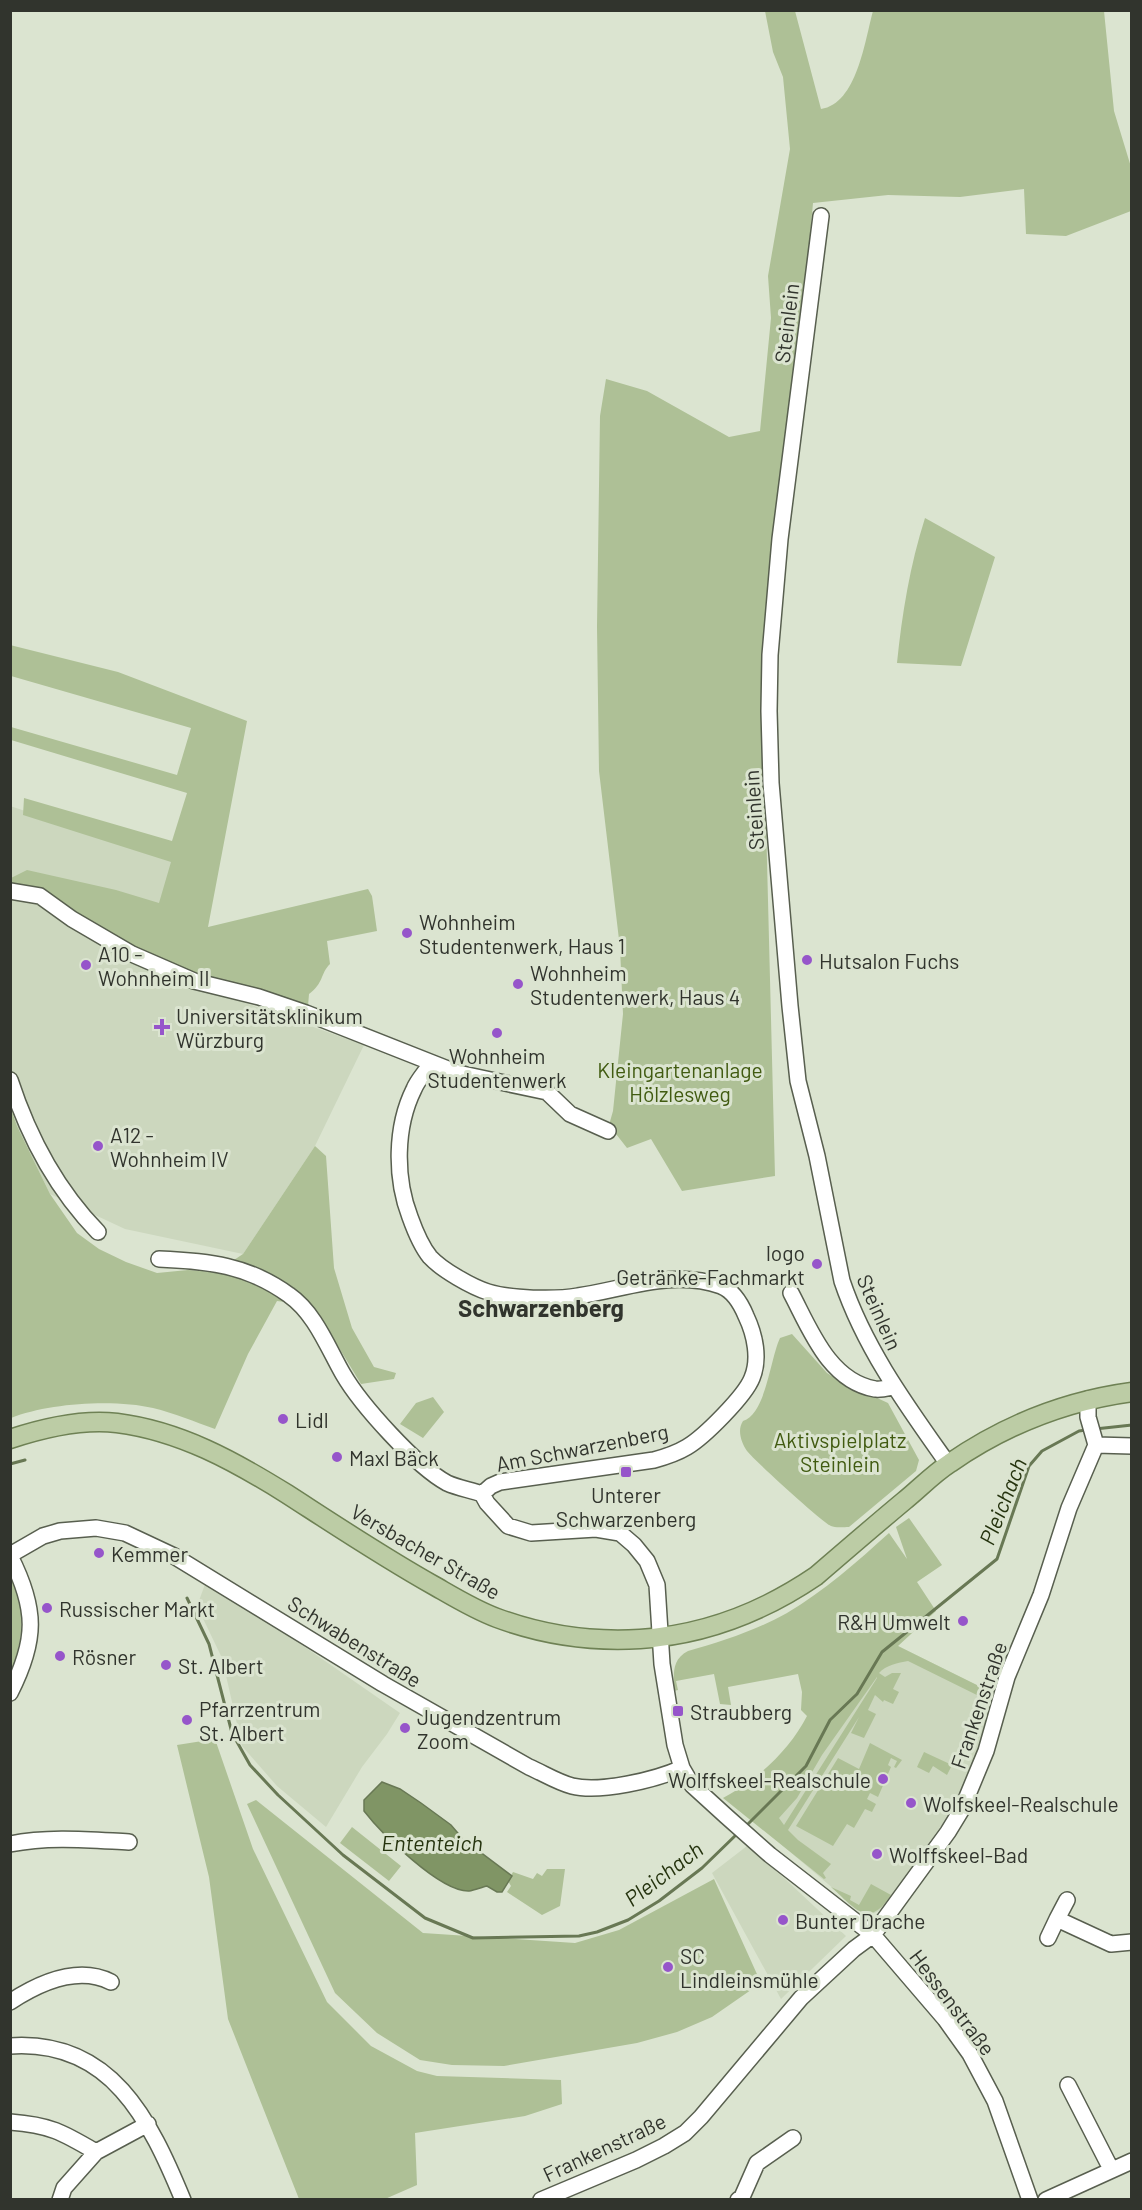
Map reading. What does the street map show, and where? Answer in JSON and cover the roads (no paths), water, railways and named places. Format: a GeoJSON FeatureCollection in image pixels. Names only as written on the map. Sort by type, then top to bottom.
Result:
{"type":"FeatureCollection","features":[{"type":"Feature","properties":{"kind":"main road","name":"Versbacher Straße"},"geometry":{"type":"LineString","coordinates":[[10,1438],[54,1428],[115,1423],[168,1434],[242,1467],[407,1570],[478,1610],[538,1631],[575,1638],[626,1640],[659,1638],[729,1622],[794,1591],[948,1464],[1020,1423],[1088,1408],[1131,1392]]}},
{"type":"Feature","properties":{"kind":"street","name":"Steinlein"},"geometry":{"type":"LineString","coordinates":[[821,216],[779,551],[770,666],[771,783],[790,1006],[798,1081],[817,1156],[842,1281],[859,1326],[893,1387],[948,1464]]}},
{"type":"Feature","properties":{"kind":"street"},"geometry":{"type":"LineString","coordinates":[[10,891],[40,896],[72,919],[132,954],[194,981],[259,997],[458,1073],[547,1092],[570,1114],[608,1131]]}},
{"type":"Feature","properties":{"kind":"street","name":"Am Schwarzenberg"},"geometry":{"type":"LineString","coordinates":[[431,1063],[413,1089],[405,1112],[400,1140],[400,1170],[404,1202],[416,1235],[431,1258],[455,1276],[488,1292],[542,1299],[575,1297],[662,1279],[679,1278],[716,1284],[730,1292],[741,1305],[750,1324],[755,1343],[756,1362],[752,1378],[744,1392],[688,1447],[654,1460],[500,1482],[482,1494]]}},
{"type":"Feature","properties":{"kind":"street"},"geometry":{"type":"LineString","coordinates":[[10,1080],[25,1123],[81,1214],[98,1232]]}},
{"type":"Feature","properties":{"kind":"street","name":"Am Schwarzenberg"},"geometry":{"type":"LineString","coordinates":[[159,1259],[208,1261],[240,1268],[291,1296],[318,1330],[345,1378],[365,1405],[413,1456],[428,1471],[449,1483],[482,1494],[508,1526],[531,1533],[596,1528],[620,1533],[634,1545],[652,1571],[657,1585],[659,1638],[675,1744],[682,1768]]}},
{"type":"Feature","properties":{"kind":"street"},"geometry":{"type":"LineString","coordinates":[[791,1293],[820,1347],[842,1375],[875,1389],[893,1387]]}},
{"type":"Feature","properties":{"kind":"street"},"geometry":{"type":"LineString","coordinates":[[1088,1408],[1093,1438],[1131,1446]]}},
{"type":"Feature","properties":{"kind":"street","name":"Frankenstraße"},"geometry":{"type":"LineString","coordinates":[[542,2199],[636,2160],[685,2133],[801,1998],[854,1949],[873,1935],[948,1832],[971,1790],[986,1751],[1007,1677],[1041,1595],[1093,1438]]}},
{"type":"Feature","properties":{"kind":"street","name":"Schwabenstraße"},"geometry":{"type":"LineString","coordinates":[[10,1555],[43,1536],[60,1531],[82,1528],[117,1530],[174,1556],[383,1684],[554,1779],[583,1787],[622,1785],[682,1768]]}},
{"type":"Feature","properties":{"kind":"street"},"geometry":{"type":"LineString","coordinates":[[10,1555],[26,1591],[30,1610],[30,1638],[25,1663],[10,1693]]}},
{"type":"Feature","properties":{"kind":"street","name":"Hessenstraße"},"geometry":{"type":"LineString","coordinates":[[682,1768],[693,1785],[756,1843],[873,1935],[945,2019],[970,2054],[995,2101],[1030,2199]]}},
{"type":"Feature","properties":{"kind":"street"},"geometry":{"type":"LineString","coordinates":[[10,1844],[28,1840],[73,1839],[129,1842]]}},
{"type":"Feature","properties":{"kind":"street"},"geometry":{"type":"LineString","coordinates":[[1048,1938],[1067,1900]]}},
{"type":"Feature","properties":{"kind":"street"},"geometry":{"type":"LineString","coordinates":[[1058,1919],[1111,1944],[1131,1942]]}},
{"type":"Feature","properties":{"kind":"street"},"geometry":{"type":"LineString","coordinates":[[10,2002],[31,1988],[56,1977],[103,1978],[111,1982]]}},
{"type":"Feature","properties":{"kind":"street"},"geometry":{"type":"LineString","coordinates":[[10,2046],[29,2044],[54,2048],[78,2056],[115,2081],[133,2100],[148,2124],[183,2199]]}},
{"type":"Feature","properties":{"kind":"street"},"geometry":{"type":"LineString","coordinates":[[1068,2085],[1111,2169]]}},
{"type":"Feature","properties":{"kind":"street"},"geometry":{"type":"LineString","coordinates":[[10,2122],[38,2124],[61,2132],[96,2152]]}},
{"type":"Feature","properties":{"kind":"street"},"geometry":{"type":"LineString","coordinates":[[60,2199],[64,2188],[96,2152],[148,2124]]}},
{"type":"Feature","properties":{"kind":"street"},"geometry":{"type":"LineString","coordinates":[[738,2199],[742,2197],[757,2163],[793,2138]]}},
{"type":"Feature","properties":{"kind":"street"},"geometry":{"type":"LineString","coordinates":[[1046,2199],[1131,2161]]}},
{"type":"Feature","properties":{"kind":"water","name":"Ententeich"},"geometry":{"type":"Polygon","coordinates":[[[382,1782],[400,1789],[421,1803],[451,1825],[463,1839],[512,1876],[502,1892],[497,1892],[487,1886],[469,1891],[457,1889],[412,1860],[364,1811],[364,1800],[382,1782]]]}},
{"type":"Feature","properties":{"kind":"waterway","name":"Pleichach"},"geometry":{"type":"LineString","coordinates":[[1095,1429],[1132,1425]]}},
{"type":"Feature","properties":{"kind":"waterway","name":"Pleichach"},"geometry":{"type":"LineString","coordinates":[[745,1827],[806,1766],[830,1720],[857,1694],[882,1652],[997,1559],[1029,1466],[1042,1451],[1079,1431],[1086,1430]]}},
{"type":"Feature","properties":{"kind":"waterway","name":"Pleichach"},"geometry":{"type":"LineString","coordinates":[[10,1464],[25,1460]]}},
{"type":"Feature","properties":{"kind":"waterway","name":"Pleichach"},"geometry":{"type":"LineString","coordinates":[[187,1598],[209,1644],[232,1733],[250,1765],[278,1795],[343,1855],[425,1918],[473,1938],[579,1936],[597,1932],[628,1920],[659,1901],[702,1868],[738,1833]]}},
{"type":"Feature","properties":{"kind":"place","name":"Wohnheim Studentenwerk, Haus 1"},"geometry":{"type":"Point","coordinates":[407,933]}},
{"type":"Feature","properties":{"kind":"place","name":"Hutsalon Fuchs"},"geometry":{"type":"Point","coordinates":[807,960]}},
{"type":"Feature","properties":{"kind":"place","name":"A10 - Wohnheim II"},"geometry":{"type":"Point","coordinates":[86,965]}},
{"type":"Feature","properties":{"kind":"place","name":"Wohnheim Studentenwerk, Haus 4"},"geometry":{"type":"Point","coordinates":[518,984]}},
{"type":"Feature","properties":{"kind":"place","name":"Universitätsklinikum Würzburg"},"geometry":{"type":"Point","coordinates":[162,1027]}},
{"type":"Feature","properties":{"kind":"place","name":"Wohnheim Studentenwerk"},"geometry":{"type":"Point","coordinates":[497,1033]}},
{"type":"Feature","properties":{"kind":"place","name":"A12 - Wohnheim IV"},"geometry":{"type":"Point","coordinates":[98,1146]}},
{"type":"Feature","properties":{"kind":"place","name":"logo Getränke-Fachmarkt"},"geometry":{"type":"Point","coordinates":[817,1264]}},
{"type":"Feature","properties":{"kind":"place","name":"Lidl"},"geometry":{"type":"Point","coordinates":[283,1419]}},
{"type":"Feature","properties":{"kind":"place","name":"Maxl Bäck"},"geometry":{"type":"Point","coordinates":[337,1457]}},
{"type":"Feature","properties":{"kind":"place","name":"Unterer Schwarzenberg"},"geometry":{"type":"Point","coordinates":[626,1472]}},
{"type":"Feature","properties":{"kind":"place","name":"Kemmer"},"geometry":{"type":"Point","coordinates":[99,1553]}},
{"type":"Feature","properties":{"kind":"place","name":"Russischer Markt"},"geometry":{"type":"Point","coordinates":[47,1608]}},
{"type":"Feature","properties":{"kind":"place","name":"R&H Umwelt"},"geometry":{"type":"Point","coordinates":[963,1621]}},
{"type":"Feature","properties":{"kind":"place","name":"Rösner"},"geometry":{"type":"Point","coordinates":[60,1656]}},
{"type":"Feature","properties":{"kind":"place","name":"St. Albert"},"geometry":{"type":"Point","coordinates":[166,1665]}},
{"type":"Feature","properties":{"kind":"place","name":"Straubberg"},"geometry":{"type":"Point","coordinates":[678,1711]}},
{"type":"Feature","properties":{"kind":"place","name":"Pfarrzentrum St. Albert"},"geometry":{"type":"Point","coordinates":[187,1720]}},
{"type":"Feature","properties":{"kind":"place","name":"Jugendzentrum Zoom"},"geometry":{"type":"Point","coordinates":[405,1728]}},
{"type":"Feature","properties":{"kind":"place","name":"Wolffskeel-Realschule"},"geometry":{"type":"Point","coordinates":[883,1779]}},
{"type":"Feature","properties":{"kind":"place","name":"Wolfskeel-Realschule"},"geometry":{"type":"Point","coordinates":[911,1803]}},
{"type":"Feature","properties":{"kind":"place","name":"Wolffskeel-Bad"},"geometry":{"type":"Point","coordinates":[877,1854]}},
{"type":"Feature","properties":{"kind":"place","name":"Bunter Drache"},"geometry":{"type":"Point","coordinates":[783,1920]}},
{"type":"Feature","properties":{"kind":"place","name":"SC Lindleinsmühle"},"geometry":{"type":"Point","coordinates":[668,1967]}},
{"type":"Feature","properties":{"kind":"district","name":"Schwarzenberg"},"geometry":{"type":"Point","coordinates":[541,1307]}},
{"type":"Feature","properties":{"kind":"park label","name":"Kleingartenanlage Hölzlesweg"},"geometry":{"type":"Point","coordinates":[680,1081]}},
{"type":"Feature","properties":{"kind":"park label","name":"Aktivspielplatz Steinlein"},"geometry":{"type":"Point","coordinates":[840,1451]}}]}
